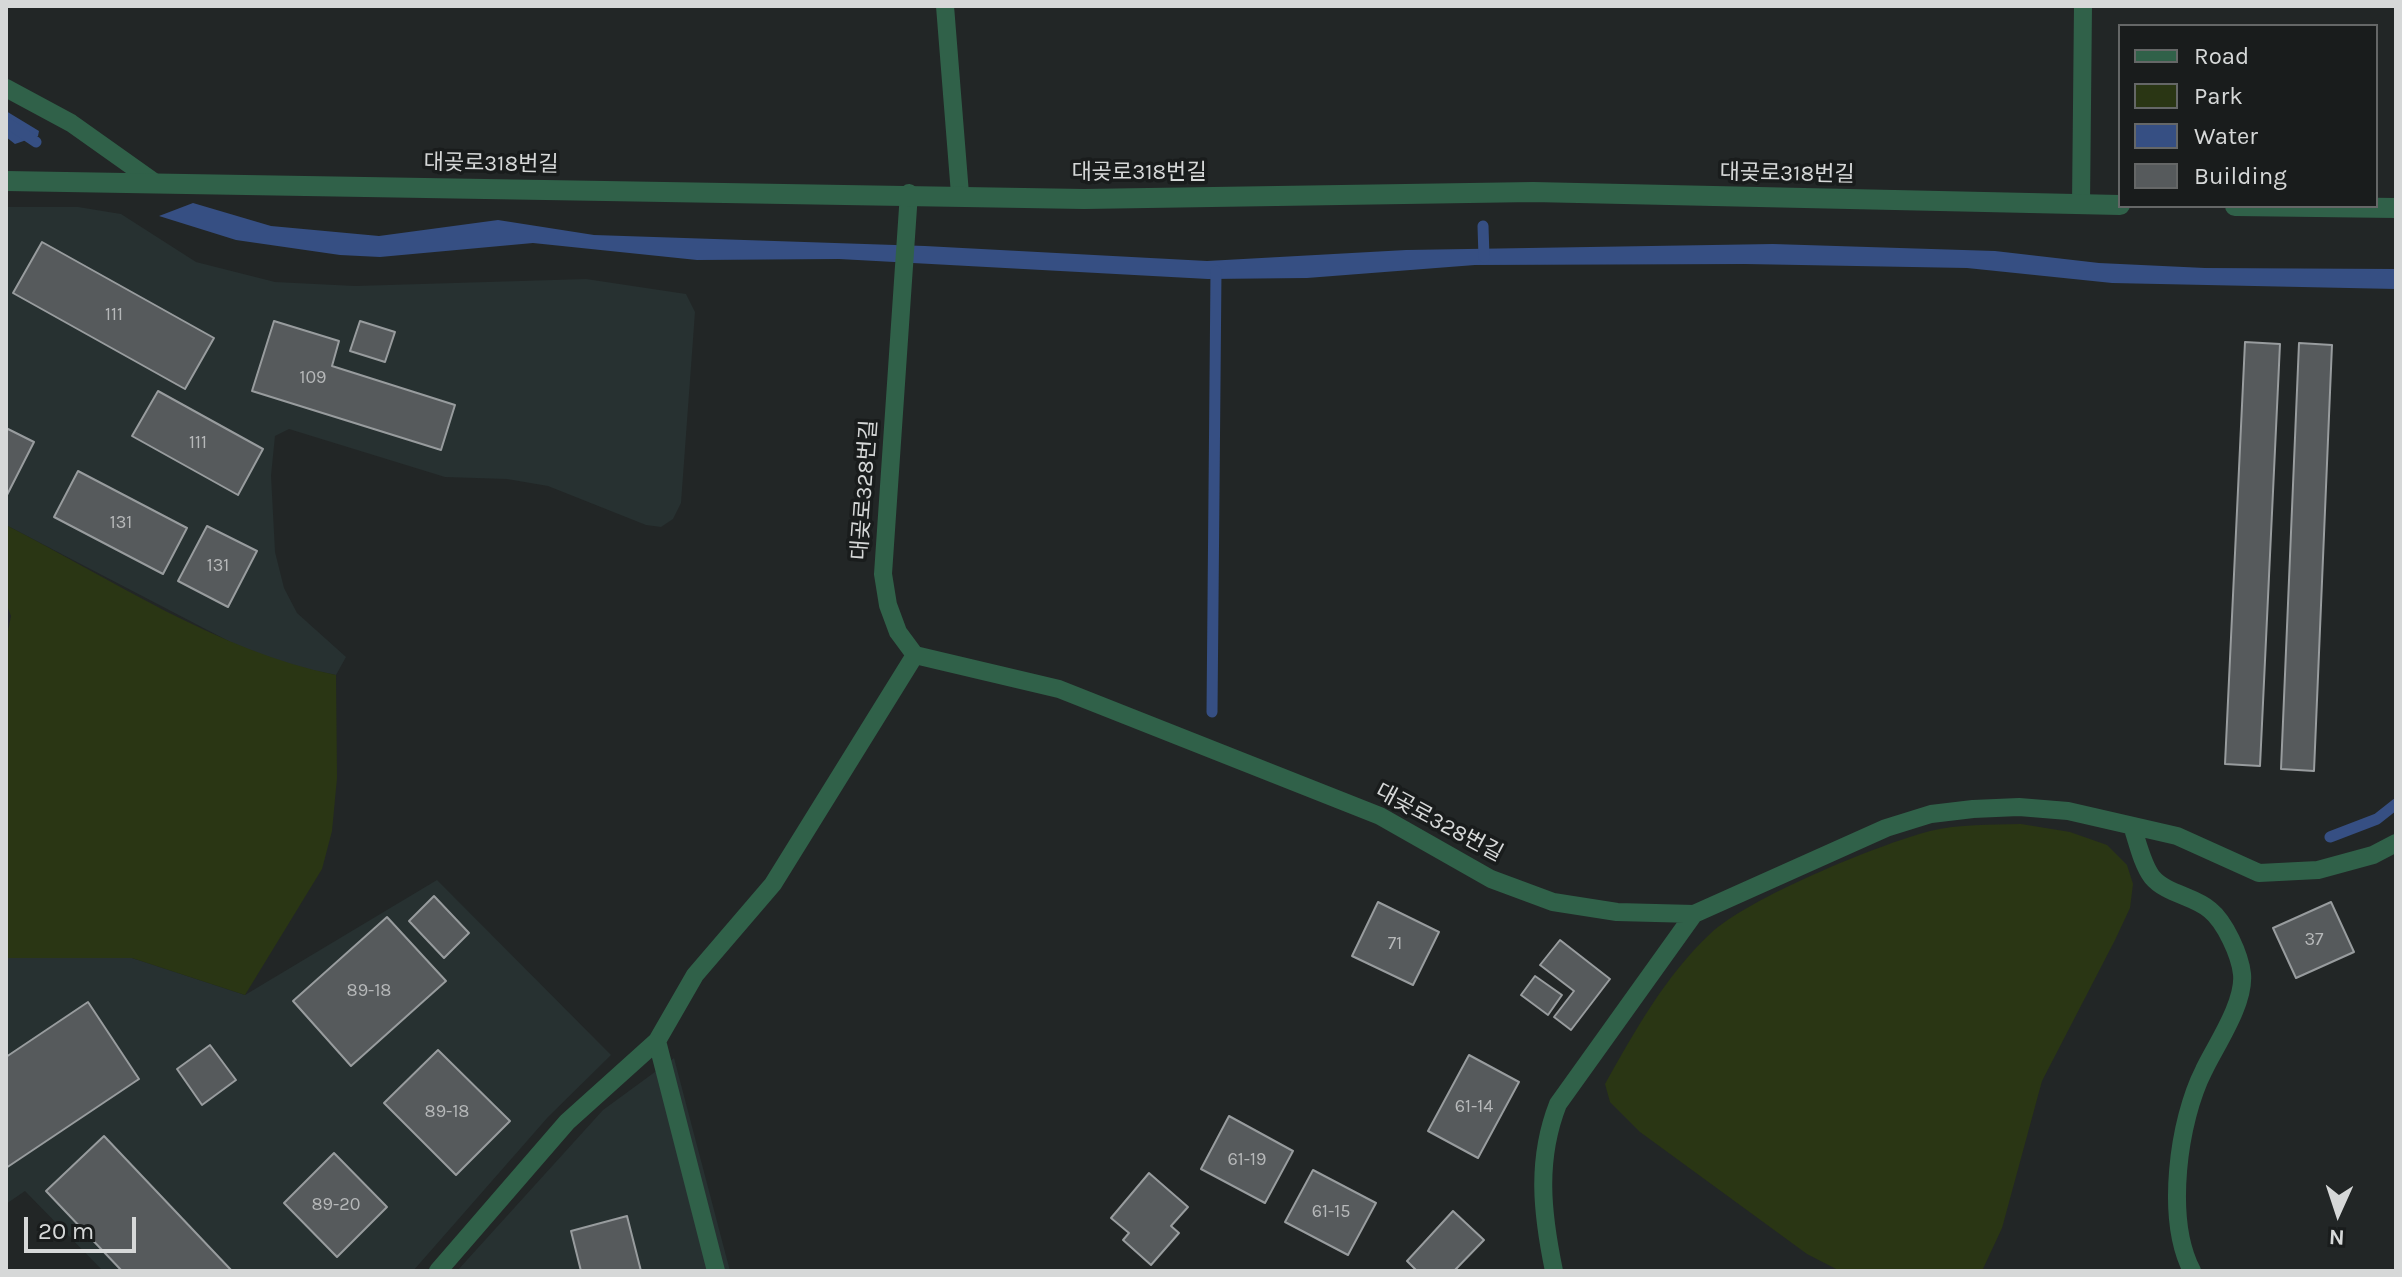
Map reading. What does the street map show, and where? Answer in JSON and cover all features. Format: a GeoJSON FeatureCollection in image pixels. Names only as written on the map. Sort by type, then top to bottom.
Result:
{"type":"FeatureCollection","features":[{"type":"Feature","properties":{"kind":"street","name":"대곶로318번길"},"geometry":{"type":"LineString","coordinates":[[6,181],[909,193],[1084,199],[1533,192],[2118,205]]}},
{"type":"Feature","properties":{"kind":"lane"},"geometry":{"type":"LineString","coordinates":[[945,6],[960,194]]}},
{"type":"Feature","properties":{"kind":"lane"},"geometry":{"type":"LineString","coordinates":[[2081,204],[2083,6]]}},
{"type":"Feature","properties":{"kind":"lane"},"geometry":{"type":"LineString","coordinates":[[6,88],[71,123],[157,184]]}},
{"type":"Feature","properties":{"kind":"lane","name":"대곶로328번길"},"geometry":{"type":"LineString","coordinates":[[909,193],[906,284],[883,574],[888,605],[898,632],[915,655],[957,662],[1074,695],[1380,816],[1517,891],[1553,902],[1617,912],[1694,914],[1886,828],[1931,814],[2019,807],[2068,811],[2177,836],[2259,873],[2318,870],[2373,855],[2396,843]]}},
{"type":"Feature","properties":{"kind":"lane"},"geometry":{"type":"LineString","coordinates":[[438,1271],[567,1122],[657,1041],[695,975],[773,884],[915,655]]}},
{"type":"Feature","properties":{"kind":"lane"},"geometry":{"type":"LineString","coordinates":[[2132,826],[2152,877],[2211,910],[2232,944],[2243,976],[2229,1023],[2202,1072],[2186,1120],[2178,1172],[2184,1255],[2192,1271]]}},
{"type":"Feature","properties":{"kind":"lane"},"geometry":{"type":"LineString","coordinates":[[1554,1271],[1543,1203],[1542,1164],[1547,1133],[1558,1104],[1694,914]]}},
{"type":"Feature","properties":{"kind":"lane"},"geometry":{"type":"LineString","coordinates":[[657,1041],[716,1271]]}},
{"type":"Feature","properties":{"kind":"shaded area"},"geometry":{"type":"Polygon","coordinates":[[[6,207],[78,207],[121,214],[196,262],[275,282],[355,286],[586,279],[686,294],[695,312],[681,503],[673,519],[661,527],[646,525],[548,486],[507,479],[445,477],[289,429],[275,436],[271,476],[275,552],[284,588],[297,613],[346,657],[336,675],[287,665],[242,648],[6,525],[6,207]]]}},
{"type":"Feature","properties":{"kind":"shaded area"},"geometry":{"type":"Polygon","coordinates":[[[437,880],[611,1055],[548,1117],[413,1271],[103,1271],[25,1191],[6,1204],[6,958],[132,958],[245,995],[437,880]]]}},
{"type":"Feature","properties":{"kind":"shaded area"},"geometry":{"type":"Polygon","coordinates":[[[674,1058],[730,1271],[457,1271],[603,1110],[674,1058]]]}},
{"type":"Feature","properties":{"kind":"green space"},"geometry":{"type":"Polygon","coordinates":[[[6,525],[208,631],[292,664],[336,675],[337,778],[332,831],[322,869],[245,995],[132,958],[6,958],[6,641],[11,616],[6,603],[6,525]]]}},
{"type":"Feature","properties":{"kind":"green space"},"geometry":{"type":"Polygon","coordinates":[[[2021,824],[2070,832],[2107,845],[2127,865],[2133,884],[2130,908],[2042,1081],[2002,1228],[1982,1271],[1840,1271],[1807,1254],[1640,1132],[1610,1102],[1605,1084],[1652,1005],[1694,950],[1728,920],[1814,874],[1907,838],[1952,827],[2021,824]]]}},
{"type":"Feature","properties":{"kind":"water"},"geometry":{"type":"Polygon","coordinates":[[[6,111],[39,131],[38,136],[15,144],[6,137],[6,111]]]}},
{"type":"Feature","properties":{"kind":"water"},"geometry":{"type":"Polygon","coordinates":[[[193,203],[271,226],[379,236],[498,220],[594,235],[925,246],[1207,261],[1406,250],[1773,244],[1995,251],[2099,263],[2205,268],[2396,269],[2396,289],[2112,283],[1967,268],[1745,264],[1475,265],[1307,278],[1208,279],[839,259],[697,260],[533,243],[380,257],[340,255],[236,240],[159,216],[193,203]]]}},
{"type":"Feature","properties":{"kind":"building"},"geometry":{"type":"Polygon","coordinates":[[[42,242],[214,338],[185,389],[13,293],[42,242]]]}},
{"type":"Feature","properties":{"kind":"building"},"geometry":{"type":"Polygon","coordinates":[[[274,321],[339,341],[332,366],[455,405],[441,450],[252,391],[274,321]]]}},
{"type":"Feature","properties":{"kind":"building"},"geometry":{"type":"Polygon","coordinates":[[[360,321],[395,332],[385,362],[350,351],[360,321]]]}},
{"type":"Feature","properties":{"kind":"building"},"geometry":{"type":"Polygon","coordinates":[[[2245,342],[2280,344],[2260,766],[2225,764],[2245,342]]]}},
{"type":"Feature","properties":{"kind":"building"},"geometry":{"type":"Polygon","coordinates":[[[2299,343],[2332,345],[2314,771],[2281,769],[2299,343]]]}},
{"type":"Feature","properties":{"kind":"building"},"geometry":{"type":"Polygon","coordinates":[[[158,391],[263,449],[238,495],[132,436],[158,391]]]}},
{"type":"Feature","properties":{"kind":"building"},"geometry":{"type":"Polygon","coordinates":[[[6,428],[34,442],[7,495],[6,494],[6,428]]]}},
{"type":"Feature","properties":{"kind":"building"},"geometry":{"type":"Polygon","coordinates":[[[78,471],[187,528],[163,574],[54,517],[78,471]]]}},
{"type":"Feature","properties":{"kind":"building"},"geometry":{"type":"Polygon","coordinates":[[[207,526],[257,551],[228,607],[178,581],[207,526]]]}},
{"type":"Feature","properties":{"kind":"building"},"geometry":{"type":"Polygon","coordinates":[[[434,896],[469,933],[444,958],[409,921],[434,896]]]}},
{"type":"Feature","properties":{"kind":"building"},"geometry":{"type":"Polygon","coordinates":[[[1378,902],[1439,932],[1413,985],[1352,956],[1378,902]]]}},
{"type":"Feature","properties":{"kind":"building"},"geometry":{"type":"Polygon","coordinates":[[[2331,902],[2354,952],[2296,978],[2273,928],[2331,902]]]}},
{"type":"Feature","properties":{"kind":"building"},"geometry":{"type":"Polygon","coordinates":[[[387,917],[446,981],[351,1066],[293,1001],[387,917]]]}},
{"type":"Feature","properties":{"kind":"building"},"geometry":{"type":"Polygon","coordinates":[[[1560,940],[1610,979],[1571,1030],[1554,1017],[1574,991],[1540,965],[1560,940]]]}},
{"type":"Feature","properties":{"kind":"building"},"geometry":{"type":"Polygon","coordinates":[[[1535,976],[1562,995],[1548,1015],[1521,995],[1535,976]]]}},
{"type":"Feature","properties":{"kind":"building"},"geometry":{"type":"Polygon","coordinates":[[[88,1002],[139,1079],[6,1168],[6,1057],[88,1002]]]}},
{"type":"Feature","properties":{"kind":"building"},"geometry":{"type":"Polygon","coordinates":[[[210,1045],[236,1080],[202,1105],[177,1069],[210,1045]]]}},
{"type":"Feature","properties":{"kind":"building"},"geometry":{"type":"Polygon","coordinates":[[[438,1050],[510,1121],[456,1175],[384,1103],[438,1050]]]}},
{"type":"Feature","properties":{"kind":"building"},"geometry":{"type":"Polygon","coordinates":[[[1469,1055],[1519,1082],[1478,1158],[1428,1131],[1469,1055]]]}},
{"type":"Feature","properties":{"kind":"building"},"geometry":{"type":"Polygon","coordinates":[[[1229,1116],[1293,1151],[1265,1203],[1201,1169],[1229,1116]]]}},
{"type":"Feature","properties":{"kind":"building"},"geometry":{"type":"Polygon","coordinates":[[[104,1136],[232,1271],[122,1271],[46,1191],[104,1136]]]}},
{"type":"Feature","properties":{"kind":"building"},"geometry":{"type":"Polygon","coordinates":[[[334,1153],[387,1207],[337,1257],[284,1203],[334,1153]]]}},
{"type":"Feature","properties":{"kind":"building"},"geometry":{"type":"Polygon","coordinates":[[[1313,1170],[1376,1203],[1348,1255],[1285,1222],[1313,1170]]]}},
{"type":"Feature","properties":{"kind":"building"},"geometry":{"type":"Polygon","coordinates":[[[1149,1173],[1188,1207],[1171,1226],[1179,1233],[1151,1265],[1123,1240],[1129,1233],[1111,1218],[1149,1173]]]}},
{"type":"Feature","properties":{"kind":"building"},"geometry":{"type":"Polygon","coordinates":[[[1453,1211],[1484,1240],[1454,1271],[1417,1271],[1407,1261],[1453,1211]]]}},
{"type":"Feature","properties":{"kind":"building"},"geometry":{"type":"Polygon","coordinates":[[[627,1216],[641,1271],[581,1271],[571,1231],[627,1216]]]}},
{"type":"Feature","properties":{"kind":"waterway"},"geometry":{"type":"LineString","coordinates":[[6,122],[36,142]]}},
{"type":"Feature","properties":{"kind":"waterway"},"geometry":{"type":"LineString","coordinates":[[1483,226],[1484,257]]}},
{"type":"Feature","properties":{"kind":"waterway"},"geometry":{"type":"LineString","coordinates":[[1212,712],[1216,271]]}},
{"type":"Feature","properties":{"kind":"waterway"},"geometry":{"type":"LineString","coordinates":[[2330,837],[2377,819],[2396,804]]}}]}
